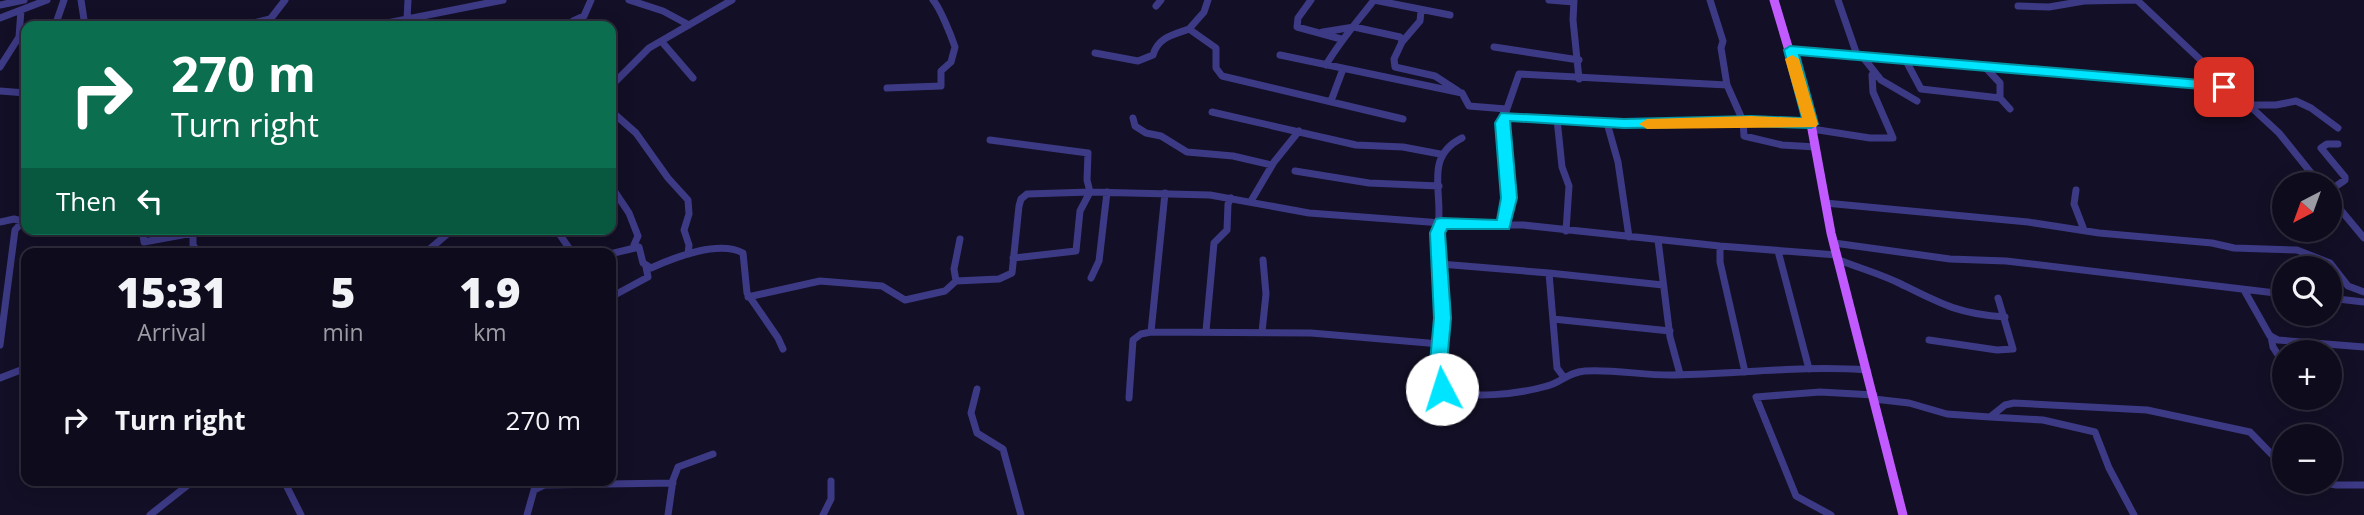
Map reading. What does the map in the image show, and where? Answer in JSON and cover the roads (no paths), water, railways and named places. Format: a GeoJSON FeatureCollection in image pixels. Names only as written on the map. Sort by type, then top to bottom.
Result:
{"type":"FeatureCollection","features":[{"type":"Feature","properties":{"kind":"main road"},"geometry":{"type":"LineString","coordinates":[[1774,0],[1812,126],[1834,243],[1903,515]]}},
{"type":"Feature","properties":{"kind":"street"},"geometry":{"type":"LineString","coordinates":[[0,5],[24,0]]}},
{"type":"Feature","properties":{"kind":"street"},"geometry":{"type":"LineString","coordinates":[[0,18],[47,0]]}},
{"type":"Feature","properties":{"kind":"street"},"geometry":{"type":"LineString","coordinates":[[56,0],[63,0],[57,21]]}},
{"type":"Feature","properties":{"kind":"street"},"geometry":{"type":"LineString","coordinates":[[81,0],[84,21]]}},
{"type":"Feature","properties":{"kind":"street"},"geometry":{"type":"LineString","coordinates":[[262,21],[271,19],[285,0]]}},
{"type":"Feature","properties":{"kind":"street"},"geometry":{"type":"LineString","coordinates":[[407,19],[408,0]]}},
{"type":"Feature","properties":{"kind":"street"},"geometry":{"type":"LineString","coordinates":[[397,21],[501,0]]}},
{"type":"Feature","properties":{"kind":"street"},"geometry":{"type":"LineString","coordinates":[[573,21],[584,16],[591,0]]}},
{"type":"Feature","properties":{"kind":"street"},"geometry":{"type":"LineString","coordinates":[[629,0],[663,11],[689,25]]}},
{"type":"Feature","properties":{"kind":"street"},"geometry":{"type":"LineString","coordinates":[[616,81],[649,48],[732,0]]}},
{"type":"Feature","properties":{"kind":"street"},"geometry":{"type":"LineString","coordinates":[[887,88],[940,86],[941,71],[954,58],[956,51],[954,39],[941,19],[941,10],[933,0]]}},
{"type":"Feature","properties":{"kind":"street"},"geometry":{"type":"LineString","coordinates":[[1156,6],[1161,0]]}},
{"type":"Feature","properties":{"kind":"street"},"geometry":{"type":"LineString","coordinates":[[1095,54],[1141,61],[1153,55],[1156,44],[1164,38],[1189,29],[1204,12],[1208,0]]}},
{"type":"Feature","properties":{"kind":"street"},"geometry":{"type":"LineString","coordinates":[[1311,0],[1298,18],[1297,27],[1341,39]]}},
{"type":"Feature","properties":{"kind":"street"},"geometry":{"type":"LineString","coordinates":[[1326,65],[1341,39],[1354,27],[1374,0],[1450,15]]}},
{"type":"Feature","properties":{"kind":"street"},"geometry":{"type":"LineString","coordinates":[[1549,0],[1574,1],[1572,18],[1579,60],[1579,79]]}},
{"type":"Feature","properties":{"kind":"street"},"geometry":{"type":"LineString","coordinates":[[1710,0],[1723,41],[1721,48],[1727,85],[1743,121],[1741,126],[1747,139],[1815,147]]}},
{"type":"Feature","properties":{"kind":"street"},"geometry":{"type":"LineString","coordinates":[[1838,0],[1859,55],[1872,75],[1917,101]]}},
{"type":"Feature","properties":{"kind":"street"},"geometry":{"type":"LineString","coordinates":[[2018,6],[2049,7],[2084,1],[2137,0],[2279,133],[2310,172]]}},
{"type":"Feature","properties":{"kind":"street"},"geometry":{"type":"LineString","coordinates":[[0,67],[19,37],[21,10]]}},
{"type":"Feature","properties":{"kind":"street"},"geometry":{"type":"LineString","coordinates":[[1422,10],[1416,27],[1402,42],[1394,59],[1395,67],[1435,76],[1462,93],[1469,106],[1506,112],[1608,123],[1743,121],[1812,126],[1870,138],[1893,138],[1871,85],[1872,75]]}},
{"type":"Feature","properties":{"kind":"street"},"geometry":{"type":"LineString","coordinates":[[1322,32],[1354,27],[1400,37],[1402,42]]}},
{"type":"Feature","properties":{"kind":"street"},"geometry":{"type":"LineString","coordinates":[[1189,29],[1216,48],[1216,68],[1222,76],[1403,119]]}},
{"type":"Feature","properties":{"kind":"street"},"geometry":{"type":"LineString","coordinates":[[662,42],[693,78]]}},
{"type":"Feature","properties":{"kind":"street"},"geometry":{"type":"LineString","coordinates":[[1494,47],[1579,60]]}},
{"type":"Feature","properties":{"kind":"street"},"geometry":{"type":"LineString","coordinates":[[1790,50],[2219,88],[2225,84]]}},
{"type":"Feature","properties":{"kind":"street"},"geometry":{"type":"LineString","coordinates":[[1280,55],[1462,93]]}},
{"type":"Feature","properties":{"kind":"street"},"geometry":{"type":"LineString","coordinates":[[1905,59],[1920,89],[2000,97]]}},
{"type":"Feature","properties":{"kind":"street"},"geometry":{"type":"LineString","coordinates":[[1984,66],[2000,83],[2000,97],[2010,109]]}},
{"type":"Feature","properties":{"kind":"street"},"geometry":{"type":"LineString","coordinates":[[1331,102],[1343,69]]}},
{"type":"Feature","properties":{"kind":"street"},"geometry":{"type":"LineString","coordinates":[[1504,225],[1509,198],[1502,123],[1518,74],[1727,85]]}},
{"type":"Feature","properties":{"kind":"street"},"geometry":{"type":"LineString","coordinates":[[0,91],[21,94]]}},
{"type":"Feature","properties":{"kind":"street"},"geometry":{"type":"LineString","coordinates":[[2248,105],[2296,102],[2311,108],[2338,128]]}},
{"type":"Feature","properties":{"kind":"street"},"geometry":{"type":"LineString","coordinates":[[1212,112],[1356,145],[1396,146],[1440,153]]}},
{"type":"Feature","properties":{"kind":"street"},"geometry":{"type":"LineString","coordinates":[[616,116],[643,140],[666,176],[688,202],[689,217],[684,230],[689,245],[688,254]]}},
{"type":"Feature","properties":{"kind":"street"},"geometry":{"type":"LineString","coordinates":[[1133,118],[1135,126],[1161,136],[1179,149],[1233,156],[1272,165]]}},
{"type":"Feature","properties":{"kind":"street"},"geometry":{"type":"LineString","coordinates":[[1557,119],[1562,167],[1569,186],[1566,230]]}},
{"type":"Feature","properties":{"kind":"street"},"geometry":{"type":"LineString","coordinates":[[1608,123],[1618,162],[1629,237]]}},
{"type":"Feature","properties":{"kind":"street"},"geometry":{"type":"LineString","coordinates":[[1251,201],[1272,165],[1299,131]]}},
{"type":"Feature","properties":{"kind":"street"},"geometry":{"type":"LineString","coordinates":[[1462,138],[1448,144],[1440,153],[1437,166],[1441,223],[1437,233],[1442,318],[1438,362],[1442,389],[1447,393],[1472,394],[1545,387],[1563,376],[1584,371],[1680,374],[1809,369],[1867,370]]}},
{"type":"Feature","properties":{"kind":"street"},"geometry":{"type":"LineString","coordinates":[[990,140],[1088,153],[1090,162],[1086,181],[1090,192]]}},
{"type":"Feature","properties":{"kind":"street"},"geometry":{"type":"LineString","coordinates":[[2338,144],[2327,144],[2321,148],[2341,172]]}},
{"type":"Feature","properties":{"kind":"street"},"geometry":{"type":"LineString","coordinates":[[1296,171],[1369,183],[1439,186]]}},
{"type":"Feature","properties":{"kind":"street"},"geometry":{"type":"LineString","coordinates":[[2076,190],[2074,204],[2084,230]]}},
{"type":"Feature","properties":{"kind":"street"},"geometry":{"type":"LineString","coordinates":[[748,297],[820,281],[882,286],[905,300],[945,291],[956,281],[1009,276],[1012,273],[1021,198],[1038,192],[1107,192],[1231,198],[1286,211],[1566,230],[1838,258],[1899,283],[1937,304],[1978,315],[2006,317]]}},
{"type":"Feature","properties":{"kind":"street"},"geometry":{"type":"LineString","coordinates":[[1013,258],[1076,251],[1080,213],[1085,196],[1090,192]]}},
{"type":"Feature","properties":{"kind":"street"},"geometry":{"type":"LineString","coordinates":[[1091,278],[1099,261],[1107,192]]}},
{"type":"Feature","properties":{"kind":"street"},"geometry":{"type":"LineString","coordinates":[[1151,332],[1165,193]]}},
{"type":"Feature","properties":{"kind":"street"},"geometry":{"type":"LineString","coordinates":[[616,194],[629,213],[632,227],[638,236],[634,245],[616,252]]}},
{"type":"Feature","properties":{"kind":"street"},"geometry":{"type":"LineString","coordinates":[[1206,331],[1214,243],[1227,230],[1228,204],[1231,198]]}},
{"type":"Feature","properties":{"kind":"street"},"geometry":{"type":"LineString","coordinates":[[1825,203],[2028,222],[2212,243],[2234,248],[2297,250],[2330,263],[2348,286],[2364,292]]}},
{"type":"Feature","properties":{"kind":"street"},"geometry":{"type":"LineString","coordinates":[[2342,210],[2364,238]]}},
{"type":"Feature","properties":{"kind":"street"},"geometry":{"type":"LineString","coordinates":[[0,222],[21,220]]}},
{"type":"Feature","properties":{"kind":"street"},"geometry":{"type":"LineString","coordinates":[[0,342],[1,313],[15,230],[21,223]]}},
{"type":"Feature","properties":{"kind":"street"},"geometry":{"type":"LineString","coordinates":[[142,235],[142,240],[148,243],[184,235]]}},
{"type":"Feature","properties":{"kind":"street"},"geometry":{"type":"LineString","coordinates":[[431,248],[446,235]]}},
{"type":"Feature","properties":{"kind":"street"},"geometry":{"type":"LineString","coordinates":[[956,281],[954,269],[960,239]]}},
{"type":"Feature","properties":{"kind":"street"},"geometry":{"type":"LineString","coordinates":[[1658,240],[1657,249],[1670,331],[1680,374]]}},
{"type":"Feature","properties":{"kind":"street"},"geometry":{"type":"LineString","coordinates":[[1834,243],[1950,260],[2006,261],[2272,293]]}},
{"type":"Feature","properties":{"kind":"street"},"geometry":{"type":"LineString","coordinates":[[616,294],[648,277],[639,247],[634,245]]}},
{"type":"Feature","properties":{"kind":"street"},"geometry":{"type":"LineString","coordinates":[[1720,246],[1720,262],[1745,372]]}},
{"type":"Feature","properties":{"kind":"street"},"geometry":{"type":"LineString","coordinates":[[646,267],[651,268],[669,258],[688,254],[732,247],[739,249],[743,253],[745,290],[748,297],[769,328],[778,335],[783,349]]}},
{"type":"Feature","properties":{"kind":"street"},"geometry":{"type":"LineString","coordinates":[[1778,251],[1809,369]]}},
{"type":"Feature","properties":{"kind":"street"},"geometry":{"type":"LineString","coordinates":[[1262,332],[1266,294],[1264,260]]}},
{"type":"Feature","properties":{"kind":"street"},"geometry":{"type":"LineString","coordinates":[[0,264],[10,261]]}},
{"type":"Feature","properties":{"kind":"street"},"geometry":{"type":"LineString","coordinates":[[1440,264],[1663,285]]}},
{"type":"Feature","properties":{"kind":"street"},"geometry":{"type":"LineString","coordinates":[[1549,273],[1557,368],[1563,376]]}},
{"type":"Feature","properties":{"kind":"street"},"geometry":{"type":"LineString","coordinates":[[2244,290],[2272,343]]}},
{"type":"Feature","properties":{"kind":"street"},"geometry":{"type":"LineString","coordinates":[[1929,340],[1997,350],[2013,349],[2006,317],[1998,298]]}},
{"type":"Feature","properties":{"kind":"street"},"geometry":{"type":"LineString","coordinates":[[2342,300],[2364,302]]}},
{"type":"Feature","properties":{"kind":"street"},"geometry":{"type":"LineString","coordinates":[[1552,320],[1670,331]]}},
{"type":"Feature","properties":{"kind":"street"},"geometry":{"type":"LineString","coordinates":[[1129,398],[1133,340],[1141,334],[1151,332],[1262,332],[1440,344]]}},
{"type":"Feature","properties":{"kind":"street"},"geometry":{"type":"LineString","coordinates":[[2270,336],[2288,342],[2364,347]]}},
{"type":"Feature","properties":{"kind":"street"},"geometry":{"type":"LineString","coordinates":[[0,378],[21,370]]}},
{"type":"Feature","properties":{"kind":"street"},"geometry":{"type":"LineString","coordinates":[[977,389],[971,413],[977,433],[1003,449],[1021,515]]}},
{"type":"Feature","properties":{"kind":"street"},"geometry":{"type":"LineString","coordinates":[[1831,515],[1796,496],[1756,397],[1820,392],[1909,402],[1947,414],[2026,418],[2077,425],[2095,432],[2109,468],[2134,515]]}},
{"type":"Feature","properties":{"kind":"street"},"geometry":{"type":"LineString","coordinates":[[1990,417],[2004,405],[2014,403],[2147,410],[2250,432],[2265,445],[2272,456]]}},
{"type":"Feature","properties":{"kind":"street"},"geometry":{"type":"LineString","coordinates":[[668,515],[673,496],[671,477],[678,466],[713,454]]}},
{"type":"Feature","properties":{"kind":"street"},"geometry":{"type":"LineString","coordinates":[[823,515],[829,508],[833,494],[831,481]]}},
{"type":"Feature","properties":{"kind":"street"},"geometry":{"type":"LineString","coordinates":[[616,484],[673,483]]}},
{"type":"Feature","properties":{"kind":"street"},"geometry":{"type":"LineString","coordinates":[[2342,485],[2364,485]]}},
{"type":"Feature","properties":{"kind":"street"},"geometry":{"type":"LineString","coordinates":[[153,514],[187,486]]}},
{"type":"Feature","properties":{"kind":"street"},"geometry":{"type":"LineString","coordinates":[[286,486],[301,515]]}},
{"type":"Feature","properties":{"kind":"street"},"geometry":{"type":"LineString","coordinates":[[527,515],[534,490],[542,486]]}}]}
